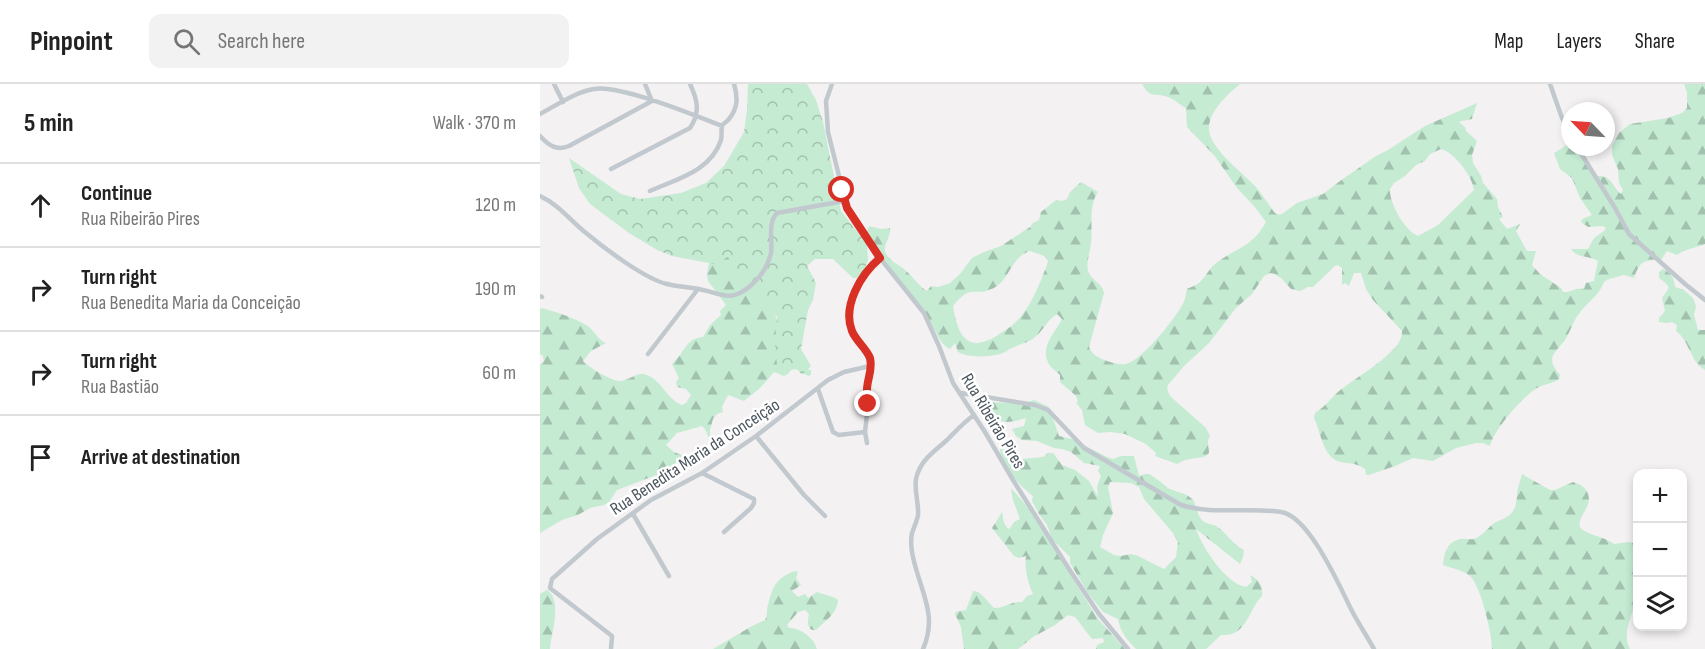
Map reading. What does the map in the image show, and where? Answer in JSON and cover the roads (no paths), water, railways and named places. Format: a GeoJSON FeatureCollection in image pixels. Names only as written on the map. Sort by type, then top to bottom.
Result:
{"type":"FeatureCollection","features":[{"type":"Feature","properties":{"kind":"street"},"geometry":{"type":"LineString","coordinates":[[554,84],[563,102]]}},
{"type":"Feature","properties":{"kind":"street"},"geometry":{"type":"LineString","coordinates":[[645,84],[652,101]]}},
{"type":"Feature","properties":{"kind":"street"},"geometry":{"type":"LineString","coordinates":[[611,169],[690,128],[698,107],[690,84]]}},
{"type":"Feature","properties":{"kind":"street"},"geometry":{"type":"LineString","coordinates":[[650,191],[693,172],[711,159],[721,139],[722,126],[731,116],[738,99],[734,84]]}},
{"type":"Feature","properties":{"kind":"street","name":"Rua Ribeirão Pires"},"geometry":{"type":"LineString","coordinates":[[832,84],[826,101],[828,132],[844,201],[880,258],[924,313],[953,382],[1069,569],[1099,614],[1128,649]]}},
{"type":"Feature","properties":{"kind":"street"},"geometry":{"type":"LineString","coordinates":[[1550,84],[1561,115]]}},
{"type":"Feature","properties":{"kind":"street"},"geometry":{"type":"LineString","coordinates":[[540,114],[587,90],[597,88],[616,90],[722,126]]}},
{"type":"Feature","properties":{"kind":"street"},"geometry":{"type":"LineString","coordinates":[[540,136],[554,148],[562,148],[596,133],[652,101]]}},
{"type":"Feature","properties":{"kind":"street"},"geometry":{"type":"LineString","coordinates":[[1583,156],[1629,234],[1705,300]]}},
{"type":"Feature","properties":{"kind":"street"},"geometry":{"type":"LineString","coordinates":[[540,196],[556,206],[588,235],[642,273],[665,284],[723,296],[738,294],[748,288],[764,271],[770,255],[771,222],[777,213],[844,201]]}},
{"type":"Feature","properties":{"kind":"street"},"geometry":{"type":"LineString","coordinates":[[867,442],[865,432],[869,358],[852,332],[849,313],[858,285],[866,272],[880,258]]}},
{"type":"Feature","properties":{"kind":"street"},"geometry":{"type":"LineString","coordinates":[[648,354],[698,289]]}},
{"type":"Feature","properties":{"kind":"street","name":"Rua Benedita Maria da Conceição"},"geometry":{"type":"LineString","coordinates":[[611,649],[612,636],[550,588],[552,579],[597,539],[651,500],[702,473],[756,436],[836,375],[870,366]]}},
{"type":"Feature","properties":{"kind":"street"},"geometry":{"type":"LineString","coordinates":[[818,389],[833,432],[839,435],[865,432]]}},
{"type":"Feature","properties":{"kind":"street"},"geometry":{"type":"LineString","coordinates":[[961,393],[1035,405],[1048,410],[1084,448],[1181,505],[1195,509],[1288,513],[1302,526],[1330,565],[1374,649]]}},
{"type":"Feature","properties":{"kind":"street"},"geometry":{"type":"LineString","coordinates":[[923,649],[930,616],[911,547],[918,513],[916,479],[927,456],[974,415]]}},
{"type":"Feature","properties":{"kind":"street"},"geometry":{"type":"LineString","coordinates":[[756,436],[804,495],[825,516]]}},
{"type":"Feature","properties":{"kind":"street"},"geometry":{"type":"LineString","coordinates":[[702,473],[754,499],[751,508],[724,532]]}},
{"type":"Feature","properties":{"kind":"street"},"geometry":{"type":"LineString","coordinates":[[633,514],[669,576]]}}]}
